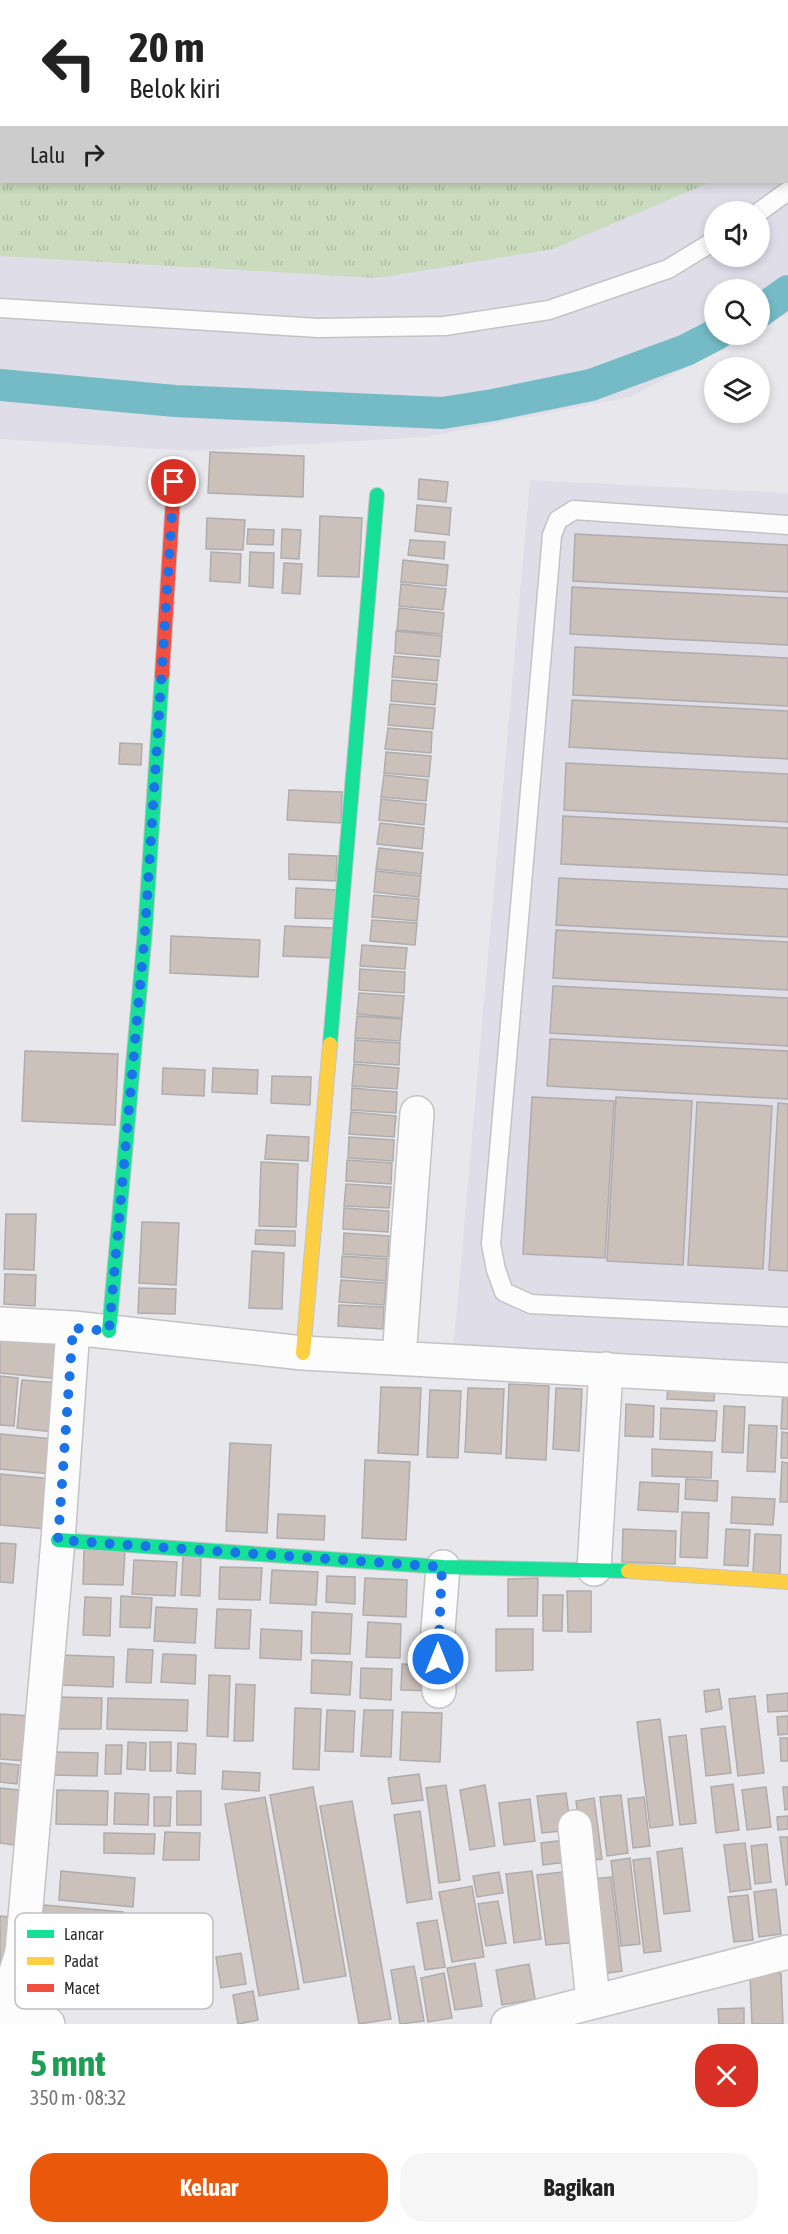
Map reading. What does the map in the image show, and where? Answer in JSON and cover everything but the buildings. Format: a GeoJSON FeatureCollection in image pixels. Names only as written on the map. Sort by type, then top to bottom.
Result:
{"type":"FeatureCollection","features":[{"type":"Feature","properties":{"kind":"street"},"geometry":{"type":"LineString","coordinates":[[109,1331],[145,931],[174,482]]}},
{"type":"Feature","properties":{"kind":"street"},"geometry":{"type":"LineString","coordinates":[[303,1353],[377,495]]}},
{"type":"Feature","properties":{"kind":"street"},"geometry":{"type":"LineString","coordinates":[[399,1358],[417,1113]]}},
{"type":"Feature","properties":{"kind":"street"},"geometry":{"type":"LineString","coordinates":[[0,1324],[109,1331],[303,1353],[788,1380]]}},
{"type":"Feature","properties":{"kind":"street"},"geometry":{"type":"LineString","coordinates":[[25,1913],[58,1540],[73,1328]]}},
{"type":"Feature","properties":{"kind":"street"},"geometry":{"type":"LineString","coordinates":[[594,1569],[606,1369]]}},
{"type":"Feature","properties":{"kind":"street"},"geometry":{"type":"LineString","coordinates":[[58,1540],[442,1567],[594,1569],[788,1582]]}},
{"type":"Feature","properties":{"kind":"street"},"geometry":{"type":"LineString","coordinates":[[439,1691],[437,1643],[442,1567]]}},
{"type":"Feature","properties":{"kind":"street"},"geometry":{"type":"LineString","coordinates":[[575,1827],[593,2001]]}},
{"type":"Feature","properties":{"kind":"street"},"geometry":{"type":"LineString","coordinates":[[508,2024],[788,1952]]}},
{"type":"Feature","properties":{"kind":"street"},"geometry":{"type":"LineString","coordinates":[[15,1974],[1,2018],[48,2024]]}},
{"type":"Feature","properties":{"kind":"lane"},"geometry":{"type":"LineString","coordinates":[[770,204],[788,191]]}},
{"type":"Feature","properties":{"kind":"lane"},"geometry":{"type":"LineString","coordinates":[[0,308],[318,328],[445,326],[549,310],[668,269],[704,247]]}},
{"type":"Feature","properties":{"kind":"lane"},"geometry":{"type":"LineString","coordinates":[[788,525],[574,510],[558,520],[552,535],[491,1244],[496,1270],[504,1292],[531,1304],[788,1317]]}},
{"type":"Feature","properties":{"kind":"shaded area"},"geometry":{"type":"Polygon","coordinates":[[[0,183],[788,183],[788,314],[770,323],[770,279],[704,279],[704,345],[730,345],[630,397],[426,437],[191,451],[0,439],[0,183]]]}},
{"type":"Feature","properties":{"kind":"shaded area"},"geometry":{"type":"Polygon","coordinates":[[[530,480],[788,493],[788,1372],[453,1352],[530,480]]]}},
{"type":"Feature","properties":{"kind":"green space"},"geometry":{"type":"Polygon","coordinates":[[[0,183],[709,183],[553,249],[377,278],[0,256],[0,183]]]}},
{"type":"Feature","properties":{"kind":"waterway"},"geometry":{"type":"LineString","coordinates":[[770,304],[788,291]]}},
{"type":"Feature","properties":{"kind":"waterway"},"geometry":{"type":"LineString","coordinates":[[0,385],[175,401],[442,413],[591,385],[686,350],[704,341]]}},
{"type":"Feature","properties":{"kind":"traffic: fast"},"geometry":{"type":"LineString","coordinates":[[330,1044],[377,495]]}},
{"type":"Feature","properties":{"kind":"traffic: fast"},"geometry":{"type":"LineString","coordinates":[[109,1331],[145,931],[162,675]]}},
{"type":"Feature","properties":{"kind":"traffic: fast"},"geometry":{"type":"LineString","coordinates":[[58,1540],[443,1567],[628,1571]]}},
{"type":"Feature","properties":{"kind":"traffic: slow"},"geometry":{"type":"LineString","coordinates":[[303,1353],[330,1044]]}},
{"type":"Feature","properties":{"kind":"traffic: slow"},"geometry":{"type":"LineString","coordinates":[[628,1571],[788,1582]]}},
{"type":"Feature","properties":{"kind":"traffic: jam"},"geometry":{"type":"LineString","coordinates":[[162,675],[174,482]]}},
{"type":"Feature","properties":{"kind":"route"},"geometry":{"type":"LineString","coordinates":[[174,482],[145,931],[109,1331],[73,1328],[58,1540],[442,1567],[438,1659]]}}]}
